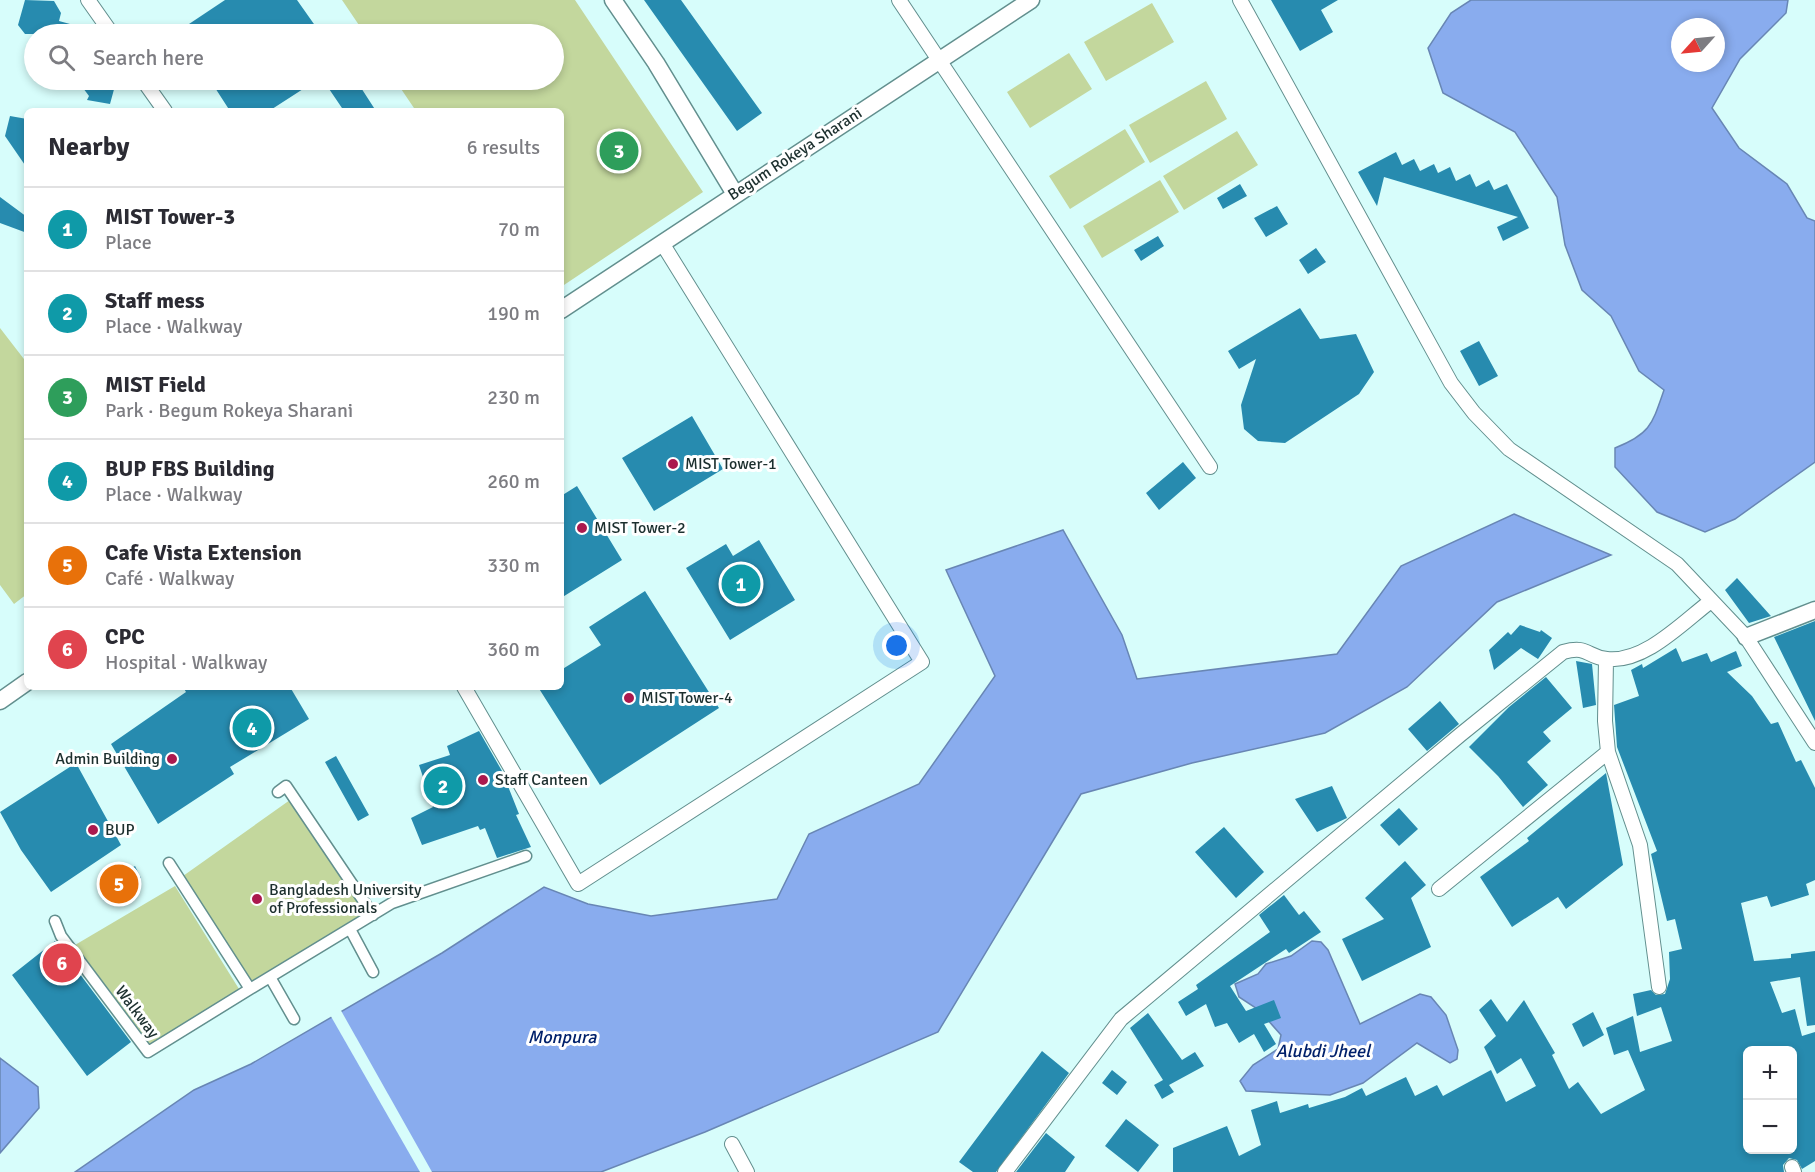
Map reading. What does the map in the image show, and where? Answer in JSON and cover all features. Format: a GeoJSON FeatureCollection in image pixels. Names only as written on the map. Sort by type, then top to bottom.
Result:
{"type":"FeatureCollection","features":[{"type":"Feature","properties":{"kind":"street"},"geometry":{"type":"LineString","coordinates":[[88,0],[105,24]]}},
{"type":"Feature","properties":{"kind":"street"},"geometry":{"type":"LineString","coordinates":[[613,0],[656,63],[735,194]]}},
{"type":"Feature","properties":{"kind":"street"},"geometry":{"type":"LineString","coordinates":[[899,0],[1210,467]]}},
{"type":"Feature","properties":{"kind":"street","name":"Begum Rokeya Sharani"},"geometry":{"type":"LineString","coordinates":[[564,308],[1031,0]]}},
{"type":"Feature","properties":{"kind":"street"},"geometry":{"type":"LineString","coordinates":[[1240,0],[1451,383],[1474,413],[1509,449],[1677,564],[1746,637],[1815,743]]}},
{"type":"Feature","properties":{"kind":"street"},"geometry":{"type":"LineString","coordinates":[[150,90],[163,108]]}},
{"type":"Feature","properties":{"kind":"street"},"geometry":{"type":"LineString","coordinates":[[466,690],[578,884],[922,662],[662,243]]}},
{"type":"Feature","properties":{"kind":"street"},"geometry":{"type":"LineString","coordinates":[[1005,1172],[1121,1019],[1563,652],[1578,648],[1606,660],[1633,655],[1655,644],[1711,601]]}},
{"type":"Feature","properties":{"kind":"street"},"geometry":{"type":"LineString","coordinates":[[1746,637],[1815,610]]}},
{"type":"Feature","properties":{"kind":"street"},"geometry":{"type":"LineString","coordinates":[[1606,660],[1605,722],[1608,752],[1640,846],[1659,987]]}},
{"type":"Feature","properties":{"kind":"street"},"geometry":{"type":"LineString","coordinates":[[0,701],[24,684]]}},
{"type":"Feature","properties":{"kind":"street"},"geometry":{"type":"LineString","coordinates":[[1439,889],[1608,752]]}},
{"type":"Feature","properties":{"kind":"street"},"geometry":{"type":"LineString","coordinates":[[278,792],[286,786],[373,915]]}},
{"type":"Feature","properties":{"kind":"street","name":"Walkway"},"geometry":{"type":"LineString","coordinates":[[55,921],[61,936],[148,1052],[392,903],[526,856]]}},
{"type":"Feature","properties":{"kind":"street"},"geometry":{"type":"LineString","coordinates":[[169,863],[250,988]]}},
{"type":"Feature","properties":{"kind":"street"},"geometry":{"type":"LineString","coordinates":[[350,929],[373,972]]}},
{"type":"Feature","properties":{"kind":"street"},"geometry":{"type":"LineString","coordinates":[[270,976],[294,1020]]}},
{"type":"Feature","properties":{"kind":"street"},"geometry":{"type":"LineString","coordinates":[[732,1144],[747,1172]]}},
{"type":"Feature","properties":{"kind":"green space"},"geometry":{"type":"Polygon","coordinates":[[[342,0],[575,0],[703,192],[564,285],[564,108],[414,108],[402,90],[564,90],[564,24],[358,24],[342,0]]]}},
{"type":"Feature","properties":{"kind":"green space"},"geometry":{"type":"Polygon","coordinates":[[[1152,3],[1174,42],[1106,81],[1084,42],[1152,3]]]}},
{"type":"Feature","properties":{"kind":"green space"},"geometry":{"type":"Polygon","coordinates":[[[1069,53],[1092,89],[1030,128],[1007,92],[1069,53]]]}},
{"type":"Feature","properties":{"kind":"green space"},"geometry":{"type":"Polygon","coordinates":[[[1206,81],[1227,119],[1150,163],[1129,125],[1206,81]]]}},
{"type":"Feature","properties":{"kind":"green space"},"geometry":{"type":"Polygon","coordinates":[[[1125,129],[1145,162],[1070,209],[1049,176],[1125,129]]]}},
{"type":"Feature","properties":{"kind":"green space"},"geometry":{"type":"Polygon","coordinates":[[[1237,131],[1258,165],[1184,210],[1163,176],[1237,131]]]}},
{"type":"Feature","properties":{"kind":"green space"},"geometry":{"type":"Polygon","coordinates":[[[1160,180],[1179,212],[1102,258],[1083,226],[1160,180]]]}},
{"type":"Feature","properties":{"kind":"green space"},"geometry":{"type":"Polygon","coordinates":[[[0,328],[24,359],[24,596],[14,604],[0,585],[0,328]]]}},
{"type":"Feature","properties":{"kind":"green space"},"geometry":{"type":"Polygon","coordinates":[[[290,800],[365,914],[252,982],[183,876],[290,800]]]}},
{"type":"Feature","properties":{"kind":"green space"},"geometry":{"type":"Polygon","coordinates":[[[175,886],[239,989],[150,1044],[75,945],[175,886]]]}},
{"type":"Feature","properties":{"kind":"water"},"geometry":{"type":"Polygon","coordinates":[[[1471,0],[1788,0],[1786,13],[1740,59],[1712,108],[1739,148],[1787,184],[1807,218],[1815,221],[1815,462],[1735,519],[1705,532],[1657,512],[1615,467],[1615,448],[1643,433],[1656,412],[1664,390],[1639,371],[1611,316],[1582,290],[1565,245],[1557,197],[1515,132],[1443,93],[1428,48],[1451,13],[1471,0]]]}},
{"type":"Feature","properties":{"kind":"water","name":"Monpura"},"geometry":{"type":"Polygon","coordinates":[[[1514,514],[1611,555],[1497,602],[1407,687],[1325,733],[1192,763],[1081,794],[938,1032],[705,1132],[601,1172],[75,1172],[194,1090],[251,1064],[442,953],[544,887],[588,904],[651,916],[777,899],[809,834],[919,784],[995,676],[946,570],[1063,530],[1122,635],[1137,679],[1337,654],[1401,566],[1514,514]]]}},
{"type":"Feature","properties":{"kind":"water","name":"Alubdi Jheel"},"geometry":{"type":"Polygon","coordinates":[[[1312,941],[1321,942],[1328,950],[1360,1024],[1420,994],[1431,997],[1446,1015],[1458,1050],[1457,1059],[1450,1063],[1417,1043],[1363,1083],[1330,1095],[1246,1091],[1240,1081],[1253,1065],[1278,1049],[1281,1035],[1259,1010],[1239,997],[1235,984],[1258,974],[1266,964],[1291,956],[1312,941]]]}},
{"type":"Feature","properties":{"kind":"water"},"geometry":{"type":"Polygon","coordinates":[[[0,1058],[38,1087],[39,1108],[0,1153],[0,1058]]]}},
{"type":"Feature","properties":{"kind":"pier"},"geometry":{"type":"Polygon","coordinates":[[[339,1007],[432,1172],[420,1172],[329,1013],[339,1007]]]}},
{"type":"Feature","properties":{"kind":"building"},"geometry":{"type":"Polygon","coordinates":[[[25,0],[54,1],[61,13],[59,21],[70,24],[24,24],[24,33],[18,25],[25,0]]]}},
{"type":"Feature","properties":{"kind":"building"},"geometry":{"type":"Polygon","coordinates":[[[225,0],[297,0],[314,24],[189,24],[225,0]]]}},
{"type":"Feature","properties":{"kind":"building"},"geometry":{"type":"Polygon","coordinates":[[[644,0],[681,0],[762,113],[737,131],[644,0]]]}},
{"type":"Feature","properties":{"kind":"building"},"geometry":{"type":"Polygon","coordinates":[[[1271,0],[1338,0],[1321,10],[1333,32],[1300,51],[1271,0]]]}},
{"type":"Feature","properties":{"kind":"building"},"geometry":{"type":"Polygon","coordinates":[[[84,90],[114,90],[110,104],[87,100],[89,96],[84,90]]]}},
{"type":"Feature","properties":{"kind":"building"},"geometry":{"type":"Polygon","coordinates":[[[216,90],[302,90],[274,108],[228,108],[216,90]]]}},
{"type":"Feature","properties":{"kind":"building"},"geometry":{"type":"Polygon","coordinates":[[[330,90],[362,90],[374,108],[342,108],[330,90]]]}},
{"type":"Feature","properties":{"kind":"building"},"geometry":{"type":"Polygon","coordinates":[[[10,116],[24,118],[24,164],[5,136],[10,116]]]}},
{"type":"Feature","properties":{"kind":"building"},"geometry":{"type":"Polygon","coordinates":[[[1396,152],[1402,165],[1414,159],[1420,171],[1434,164],[1438,173],[1450,167],[1456,181],[1470,174],[1476,187],[1489,180],[1494,190],[1507,184],[1529,228],[1503,241],[1497,227],[1518,217],[1384,177],[1377,206],[1358,172],[1396,152]]]}},
{"type":"Feature","properties":{"kind":"building"},"geometry":{"type":"Polygon","coordinates":[[[1240,184],[1247,196],[1223,209],[1217,198],[1240,184]]]}},
{"type":"Feature","properties":{"kind":"building"},"geometry":{"type":"Polygon","coordinates":[[[0,197],[24,215],[24,232],[0,223],[0,197]]]}},
{"type":"Feature","properties":{"kind":"building"},"geometry":{"type":"Polygon","coordinates":[[[1277,206],[1288,224],[1266,237],[1254,218],[1277,206]]]}},
{"type":"Feature","properties":{"kind":"building"},"geometry":{"type":"Polygon","coordinates":[[[1158,236],[1164,246],[1141,261],[1134,250],[1158,236]]]}},
{"type":"Feature","properties":{"kind":"building"},"geometry":{"type":"Polygon","coordinates":[[[1316,248],[1326,262],[1308,274],[1299,260],[1316,248]]]}},
{"type":"Feature","properties":{"kind":"building"},"geometry":{"type":"Polygon","coordinates":[[[1300,308],[1320,339],[1356,334],[1374,372],[1359,394],[1285,443],[1258,441],[1244,429],[1241,405],[1256,359],[1239,369],[1228,351],[1300,308]]]}},
{"type":"Feature","properties":{"kind":"building"},"geometry":{"type":"Polygon","coordinates":[[[1479,341],[1498,376],[1479,386],[1460,351],[1479,341]]]}},
{"type":"Feature","properties":{"kind":"building","name":"MIST Tower-1"},"geometry":{"type":"Polygon","coordinates":[[[692,416],[723,469],[654,511],[622,458],[692,416]]]}},
{"type":"Feature","properties":{"kind":"building"},"geometry":{"type":"Polygon","coordinates":[[[1183,462],[1196,478],[1159,510],[1146,493],[1183,462]]]}},
{"type":"Feature","properties":{"kind":"building","name":"MIST Tower-2"},"geometry":{"type":"Polygon","coordinates":[[[577,486],[622,560],[564,596],[564,494],[577,486]]]}},
{"type":"Feature","properties":{"kind":"building"},"geometry":{"type":"Polygon","coordinates":[[[759,540],[795,600],[730,640],[686,568],[726,544],[733,556],[759,540]]]}},
{"type":"Feature","properties":{"kind":"building"},"geometry":{"type":"Polygon","coordinates":[[[1737,578],[1771,616],[1749,623],[1725,590],[1737,578]]]}},
{"type":"Feature","properties":{"kind":"building","name":"MIST Tower-4"},"geometry":{"type":"Polygon","coordinates":[[[645,591],[719,708],[600,785],[540,690],[564,690],[564,668],[601,645],[589,627],[645,591]]]}},
{"type":"Feature","properties":{"kind":"building"},"geometry":{"type":"Polygon","coordinates":[[[1815,621],[1815,721],[1774,637],[1815,621]]]}},
{"type":"Feature","properties":{"kind":"building"},"geometry":{"type":"Polygon","coordinates":[[[1520,625],[1540,632],[1541,630],[1552,638],[1538,659],[1521,648],[1494,670],[1489,650],[1508,632],[1511,635],[1520,625]]]}},
{"type":"Feature","properties":{"kind":"building"},"geometry":{"type":"Polygon","coordinates":[[[1676,648],[1682,662],[1707,653],[1711,662],[1736,651],[1742,666],[1727,672],[1752,696],[1771,724],[1778,722],[1796,762],[1801,760],[1815,788],[1815,880],[1806,884],[1809,895],[1771,907],[1767,896],[1741,903],[1754,961],[1791,958],[1791,954],[1815,951],[1815,1025],[1807,1026],[1800,977],[1770,982],[1782,1013],[1795,1009],[1802,1036],[1815,1032],[1815,1161],[1802,1169],[1797,1160],[1789,1158],[1783,1165],[1784,1172],[1173,1172],[1173,1148],[1227,1126],[1239,1156],[1261,1145],[1251,1110],[1277,1101],[1280,1113],[1308,1104],[1309,1108],[1345,1097],[1362,1088],[1366,1096],[1406,1077],[1415,1096],[1437,1085],[1443,1096],[1491,1070],[1506,1102],[1536,1086],[1521,1058],[1497,1074],[1484,1047],[1496,1036],[1479,1010],[1491,999],[1507,1022],[1524,1000],[1555,1053],[1552,1055],[1569,1089],[1578,1082],[1601,1114],[1645,1090],[1628,1050],[1614,1055],[1606,1028],[1633,1016],[1640,1052],[1672,1041],[1661,1007],[1637,1016],[1633,994],[1651,990],[1656,995],[1665,994],[1670,979],[1669,952],[1682,949],[1675,919],[1667,921],[1651,854],[1657,851],[1617,747],[1614,705],[1639,696],[1631,670],[1642,664],[1643,668],[1676,648]]]}},
{"type":"Feature","properties":{"kind":"building"},"geometry":{"type":"Polygon","coordinates":[[[1576,661],[1592,664],[1596,705],[1583,708],[1576,661]]]}},
{"type":"Feature","properties":{"kind":"building"},"geometry":{"type":"Polygon","coordinates":[[[1546,677],[1572,708],[1543,732],[1551,741],[1527,762],[1548,785],[1523,807],[1498,776],[1469,747],[1509,707],[1546,677]]]}},
{"type":"Feature","properties":{"kind":"building"},"geometry":{"type":"Polygon","coordinates":[[[185,690],[292,690],[309,719],[230,767],[234,774],[158,824],[111,744],[186,692],[185,690]]]}},
{"type":"Feature","properties":{"kind":"building"},"geometry":{"type":"Polygon","coordinates":[[[1440,701],[1459,724],[1427,751],[1408,729],[1440,701]]]}},
{"type":"Feature","properties":{"kind":"building"},"geometry":{"type":"Polygon","coordinates":[[[479,731],[502,771],[519,814],[516,815],[531,847],[497,858],[485,828],[480,830],[478,826],[422,845],[411,818],[433,807],[419,765],[450,755],[447,746],[479,731]]]}},
{"type":"Feature","properties":{"kind":"building"},"geometry":{"type":"Polygon","coordinates":[[[336,756],[369,815],[358,821],[325,762],[336,756]]]}},
{"type":"Feature","properties":{"kind":"building"},"geometry":{"type":"Polygon","coordinates":[[[76,763],[121,845],[51,892],[21,850],[0,812],[76,763]]]}},
{"type":"Feature","properties":{"kind":"building"},"geometry":{"type":"Polygon","coordinates":[[[1606,773],[1623,865],[1566,909],[1558,897],[1512,927],[1480,877],[1529,841],[1527,838],[1606,773]]]}},
{"type":"Feature","properties":{"kind":"building"},"geometry":{"type":"Polygon","coordinates":[[[1332,786],[1347,818],[1317,832],[1295,799],[1332,786]]]}},
{"type":"Feature","properties":{"kind":"building"},"geometry":{"type":"Polygon","coordinates":[[[1399,808],[1418,829],[1399,846],[1380,825],[1399,808]]]}},
{"type":"Feature","properties":{"kind":"building"},"geometry":{"type":"Polygon","coordinates":[[[1224,827],[1264,872],[1236,898],[1195,852],[1224,827]]]}},
{"type":"Feature","properties":{"kind":"building"},"geometry":{"type":"Polygon","coordinates":[[[1405,861],[1426,885],[1411,898],[1431,947],[1362,981],[1342,939],[1384,919],[1365,898],[1405,861]]]}},
{"type":"Feature","properties":{"kind":"building"},"geometry":{"type":"Polygon","coordinates":[[[135,866],[141,878],[104,901],[98,890],[135,866]]]}},
{"type":"Feature","properties":{"kind":"building"},"geometry":{"type":"Polygon","coordinates":[[[1284,895],[1299,915],[1304,911],[1321,932],[1289,953],[1286,949],[1230,986],[1246,1011],[1274,1000],[1281,1018],[1264,1024],[1276,1044],[1264,1052],[1254,1034],[1239,1043],[1227,1023],[1215,1027],[1206,1004],[1186,1016],[1178,1002],[1198,989],[1196,985],[1270,932],[1259,915],[1284,895]]]}},
{"type":"Feature","properties":{"kind":"building"},"geometry":{"type":"Polygon","coordinates":[[[55,941],[131,1042],[87,1076],[12,975],[55,941]]]}},
{"type":"Feature","properties":{"kind":"building"},"geometry":{"type":"Polygon","coordinates":[[[1593,1012],[1604,1035],[1583,1047],[1572,1024],[1593,1012]]]}},
{"type":"Feature","properties":{"kind":"building"},"geometry":{"type":"Polygon","coordinates":[[[1148,1013],[1182,1060],[1195,1052],[1204,1066],[1169,1085],[1174,1092],[1162,1099],[1154,1085],[1163,1080],[1130,1028],[1148,1013]]]}},
{"type":"Feature","properties":{"kind":"building"},"geometry":{"type":"Polygon","coordinates":[[[1042,1051],[1069,1073],[996,1172],[973,1172],[959,1162],[1042,1051]]]}},
{"type":"Feature","properties":{"kind":"building"},"geometry":{"type":"Polygon","coordinates":[[[1112,1070],[1127,1082],[1117,1095],[1102,1083],[1112,1070]]]}},
{"type":"Feature","properties":{"kind":"building"},"geometry":{"type":"Polygon","coordinates":[[[1126,1119],[1159,1145],[1138,1172],[1105,1146],[1126,1119]]]}},
{"type":"Feature","properties":{"kind":"building"},"geometry":{"type":"Polygon","coordinates":[[[1046,1133],[1075,1157],[1065,1172],[1016,1172],[1046,1133]]]}},
{"type":"Feature","properties":{"kind":"place","name":"MIST Field"},"geometry":{"type":"Point","coordinates":[619,151]}},
{"type":"Feature","properties":{"kind":"place","name":"MIST Tower-1"},"geometry":{"type":"Point","coordinates":[673,464]}},
{"type":"Feature","properties":{"kind":"place","name":"MIST Tower-2"},"geometry":{"type":"Point","coordinates":[582,528]}},
{"type":"Feature","properties":{"kind":"place","name":"MIST Tower-3"},"geometry":{"type":"Point","coordinates":[741,584]}},
{"type":"Feature","properties":{"kind":"place","name":"MIST Tower-4"},"geometry":{"type":"Point","coordinates":[629,698]}},
{"type":"Feature","properties":{"kind":"place","name":"BUP FBS Building"},"geometry":{"type":"Point","coordinates":[252,728]}},
{"type":"Feature","properties":{"kind":"place","name":"Admin Building"},"geometry":{"type":"Point","coordinates":[172,759]}},
{"type":"Feature","properties":{"kind":"place","name":"Staff Canteen"},"geometry":{"type":"Point","coordinates":[483,780]}},
{"type":"Feature","properties":{"kind":"place","name":"Staff mess"},"geometry":{"type":"Point","coordinates":[443,786]}},
{"type":"Feature","properties":{"kind":"place","name":"BUP"},"geometry":{"type":"Point","coordinates":[93,830]}},
{"type":"Feature","properties":{"kind":"place","name":"Cafe Vista Extension"},"geometry":{"type":"Point","coordinates":[119,884]}},
{"type":"Feature","properties":{"kind":"place","name":"Bangladesh University of Professionals"},"geometry":{"type":"Point","coordinates":[257,899]}},
{"type":"Feature","properties":{"kind":"place","name":"CPC"},"geometry":{"type":"Point","coordinates":[62,963]}}]}
